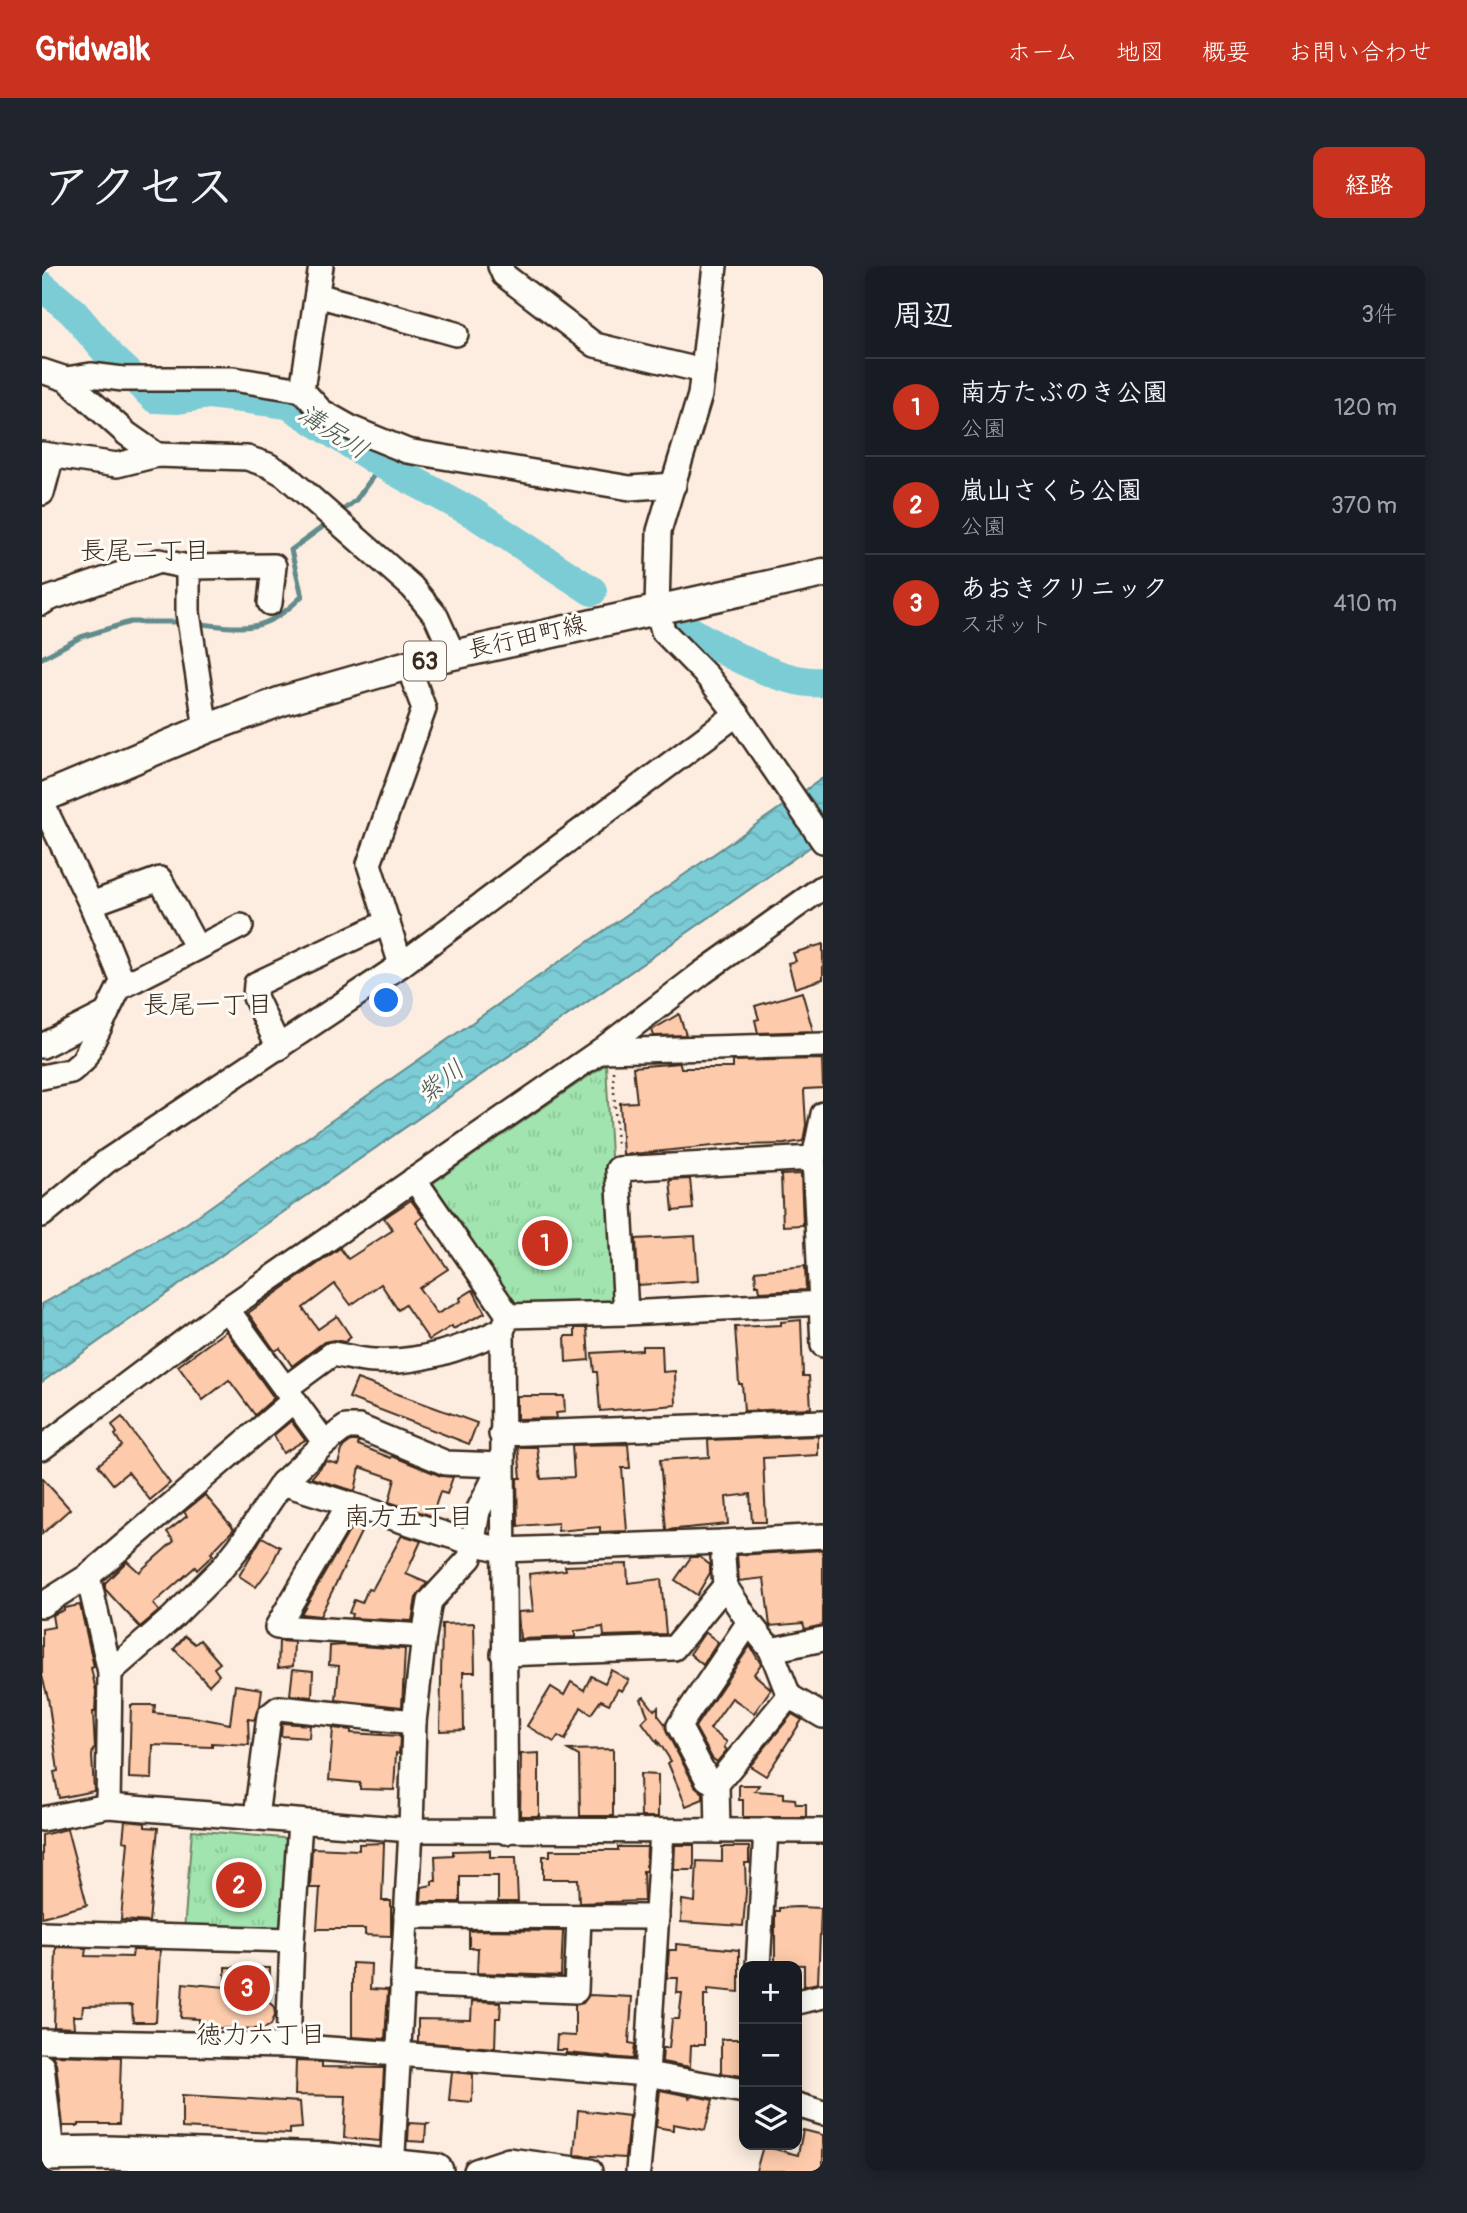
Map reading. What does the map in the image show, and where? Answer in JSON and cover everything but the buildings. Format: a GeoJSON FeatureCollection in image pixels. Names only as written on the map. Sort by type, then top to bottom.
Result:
{"type":"FeatureCollection","features":[{"type":"Feature","properties":{"kind":"highway"},"geometry":{"type":"LineString","coordinates":[[47,2154],[108,2153],[302,2159],[436,2171]]}},
{"type":"Feature","properties":{"kind":"main road","name":"長行田町線"},"geometry":{"type":"LineString","coordinates":[[42,801],[206,729],[282,701],[453,654],[823,573]]}},
{"type":"Feature","properties":{"kind":"street"},"geometry":{"type":"LineString","coordinates":[[302,390],[321,266]]}},
{"type":"Feature","properties":{"kind":"street"},"geometry":{"type":"LineString","coordinates":[[500,266],[504,275],[596,345],[703,371]]}},
{"type":"Feature","properties":{"kind":"street"},"geometry":{"type":"LineString","coordinates":[[715,266],[700,395],[659,531],[657,609],[663,631],[707,676],[741,720],[823,841]]}},
{"type":"Feature","properties":{"kind":"street"},"geometry":{"type":"LineString","coordinates":[[317,295],[456,334]]}},
{"type":"Feature","properties":{"kind":"street"},"geometry":{"type":"LineString","coordinates":[[42,371],[66,379],[127,433],[157,455]]}},
{"type":"Feature","properties":{"kind":"street"},"geometry":{"type":"LineString","coordinates":[[66,379],[91,375],[122,379],[233,379],[302,390],[321,411],[354,429],[407,451],[630,488],[674,485]]}},
{"type":"Feature","properties":{"kind":"street"},"geometry":{"type":"LineString","coordinates":[[42,493],[47,455],[117,465],[157,455],[247,458],[268,465],[285,475],[412,587],[436,616],[453,654]]}},
{"type":"Feature","properties":{"kind":"street"},"geometry":{"type":"LineString","coordinates":[[42,603],[159,561],[188,568],[274,566],[270,603]]}},
{"type":"Feature","properties":{"kind":"street"},"geometry":{"type":"LineString","coordinates":[[188,568],[188,613],[206,729]]}},
{"type":"Feature","properties":{"kind":"street"},"geometry":{"type":"LineString","coordinates":[[401,965],[369,864],[424,709],[408,665]]}},
{"type":"Feature","properties":{"kind":"street"},"geometry":{"type":"LineString","coordinates":[[42,1215],[107,1161],[401,965],[741,720]]}},
{"type":"Feature","properties":{"kind":"street"},"geometry":{"type":"LineString","coordinates":[[42,801],[91,904],[124,985]]}},
{"type":"Feature","properties":{"kind":"street"},"geometry":{"type":"LineString","coordinates":[[91,904],[160,879],[197,948]]}},
{"type":"Feature","properties":{"kind":"street"},"geometry":{"type":"LineString","coordinates":[[42,1448],[227,1309],[414,1179],[606,1051],[702,973],[823,887]]}},
{"type":"Feature","properties":{"kind":"street"},"geometry":{"type":"LineString","coordinates":[[279,1048],[255,997],[256,984],[388,922]]}},
{"type":"Feature","properties":{"kind":"street"},"geometry":{"type":"LineString","coordinates":[[42,1077],[71,1071],[83,1062],[119,988],[241,926]]}},
{"type":"Feature","properties":{"kind":"street"},"geometry":{"type":"LineString","coordinates":[[42,1046],[107,1013]]}},
{"type":"Feature","properties":{"kind":"street"},"geometry":{"type":"LineString","coordinates":[[606,1051],[823,1045]]}},
{"type":"Feature","properties":{"kind":"street"},"geometry":{"type":"LineString","coordinates":[[823,1114],[814,1158],[823,1345]]}},
{"type":"Feature","properties":{"kind":"street"},"geometry":{"type":"LineString","coordinates":[[626,1313],[618,1169],[814,1158]]}},
{"type":"Feature","properties":{"kind":"street"},"geometry":{"type":"LineString","coordinates":[[414,1179],[506,1323],[501,1434],[506,1832]]}},
{"type":"Feature","properties":{"kind":"street"},"geometry":{"type":"LineString","coordinates":[[42,1605],[88,1576],[332,1354],[375,1362],[418,1358],[472,1344],[506,1323],[626,1313],[822,1303]]}},
{"type":"Feature","properties":{"kind":"street"},"geometry":{"type":"LineString","coordinates":[[227,1309],[325,1443]]}},
{"type":"Feature","properties":{"kind":"street"},"geometry":{"type":"LineString","coordinates":[[501,1434],[823,1422]]}},
{"type":"Feature","properties":{"kind":"street"},"geometry":{"type":"LineString","coordinates":[[110,1672],[173,1617],[223,1567],[282,1483],[346,1427],[359,1427],[446,1463],[501,1465]]}},
{"type":"Feature","properties":{"kind":"street"},"geometry":{"type":"LineString","coordinates":[[393,2169],[414,1722],[424,1636],[430,1601],[470,1558],[478,1511],[501,1465]]}},
{"type":"Feature","properties":{"kind":"street"},"geometry":{"type":"LineString","coordinates":[[282,1483],[502,1550],[823,1536]]}},
{"type":"Feature","properties":{"kind":"street"},"geometry":{"type":"LineString","coordinates":[[349,1504],[277,1627],[424,1636]]}},
{"type":"Feature","properties":{"kind":"street"},"geometry":{"type":"LineString","coordinates":[[722,1542],[725,1586],[771,1650],[789,1696],[823,1716]]}},
{"type":"Feature","properties":{"kind":"street"},"geometry":{"type":"LineString","coordinates":[[88,1576],[110,1672],[108,1806]]}},
{"type":"Feature","properties":{"kind":"street"},"geometry":{"type":"LineString","coordinates":[[503,1654],[674,1648],[725,1586]]}},
{"type":"Feature","properties":{"kind":"street"},"geometry":{"type":"LineString","coordinates":[[717,1784],[707,1779],[679,1726],[749,1622]]}},
{"type":"Feature","properties":{"kind":"street"},"geometry":{"type":"LineString","coordinates":[[771,1650],[823,1639]]}},
{"type":"Feature","properties":{"kind":"street"},"geometry":{"type":"LineString","coordinates":[[719,1831],[717,1784],[789,1696]]}},
{"type":"Feature","properties":{"kind":"street"},"geometry":{"type":"LineString","coordinates":[[256,1817],[269,1716],[279,1708],[414,1722]]}},
{"type":"Feature","properties":{"kind":"street"},"geometry":{"type":"LineString","coordinates":[[42,1819],[108,1806],[411,1830],[823,1831]]}},
{"type":"Feature","properties":{"kind":"street"},"geometry":{"type":"LineString","coordinates":[[288,2046],[300,1822]]}},
{"type":"Feature","properties":{"kind":"street"},"geometry":{"type":"LineString","coordinates":[[758,1961],[766,1830]]}},
{"type":"Feature","properties":{"kind":"street"},"geometry":{"type":"LineString","coordinates":[[638,2171],[647,2074],[662,1831]]}},
{"type":"Feature","properties":{"kind":"street"},"geometry":{"type":"LineString","coordinates":[[406,1916],[657,1917]]}},
{"type":"Feature","properties":{"kind":"street"},"geometry":{"type":"LineString","coordinates":[[402,1984],[576,1992],[579,1917]]}},
{"type":"Feature","properties":{"kind":"street"},"geometry":{"type":"LineString","coordinates":[[42,1933],[292,1940]]}},
{"type":"Feature","properties":{"kind":"street"},"geometry":{"type":"LineString","coordinates":[[802,2001],[823,1996]]}},
{"type":"Feature","properties":{"kind":"street"},"geometry":{"type":"LineString","coordinates":[[42,2041],[288,2046],[647,2074],[739,2090]]}},
{"type":"Feature","properties":{"kind":"street"},"geometry":{"type":"LineString","coordinates":[[42,2065],[47,2154]]}},
{"type":"Feature","properties":{"kind":"street"},"geometry":{"type":"LineString","coordinates":[[802,2107],[823,2113]]}},
{"type":"Feature","properties":{"kind":"street"},"geometry":{"type":"LineString","coordinates":[[476,2171],[509,2160],[590,2171]]}},
{"type":"Feature","properties":{"kind":"path"},"geometry":{"type":"LineString","coordinates":[[606,1051],[618,1169]]}},
{"type":"Feature","properties":{"kind":"green space"},"geometry":{"type":"Polygon","coordinates":[[[606,1064],[619,1303],[516,1305],[433,1183],[606,1064]]]}},
{"type":"Feature","properties":{"kind":"green space"},"geometry":{"type":"Polygon","coordinates":[[[192,1830],[293,1839],[287,1933],[184,1931],[192,1830]]]}},
{"type":"Feature","properties":{"kind":"water","name":"紫川"},"geometry":{"type":"Polygon","coordinates":[[[823,778],[823,838],[42,1382],[42,1304],[183,1226],[823,778]]]}},
{"type":"Feature","properties":{"kind":"waterway","name":"溝尻川"},"geometry":{"type":"LineString","coordinates":[[42,286],[73,312],[111,357],[155,398],[178,399],[209,394],[288,404],[382,464],[473,513],[592,591]]}},
{"type":"Feature","properties":{"kind":"waterway"},"geometry":{"type":"LineString","coordinates":[[338,514],[356,500],[382,464]]}},
{"type":"Feature","properties":{"kind":"waterway"},"geometry":{"type":"LineString","coordinates":[[195,623],[227,627],[253,626],[265,623],[289,608],[302,596],[291,550],[328,523]]}},
{"type":"Feature","properties":{"kind":"waterway"},"geometry":{"type":"LineString","coordinates":[[42,658],[81,637],[130,622],[182,622]]}},
{"type":"Feature","properties":{"kind":"waterway","name":"溝尻川"},"geometry":{"type":"LineString","coordinates":[[679,624],[748,663],[788,678],[823,682]]}},
{"type":"Feature","properties":{"kind":"place","name":"南方たぶのき公園"},"geometry":{"type":"Point","coordinates":[545,1243]}},
{"type":"Feature","properties":{"kind":"place","name":"嵐山さくら公園"},"geometry":{"type":"Point","coordinates":[239,1885]}},
{"type":"Feature","properties":{"kind":"place","name":"あおきクリニック"},"geometry":{"type":"Point","coordinates":[247,1988]}},
{"type":"Feature","properties":{"kind":"district","name":"長尾二丁目"},"geometry":{"type":"Point","coordinates":[145,551]}},
{"type":"Feature","properties":{"kind":"district","name":"長尾一丁目"},"geometry":{"type":"Point","coordinates":[208,1005]}},
{"type":"Feature","properties":{"kind":"district","name":"南方五丁目"},"geometry":{"type":"Point","coordinates":[409,1517]}},
{"type":"Feature","properties":{"kind":"district","name":"徳力六丁目"},"geometry":{"type":"Point","coordinates":[261,2035]}}]}
